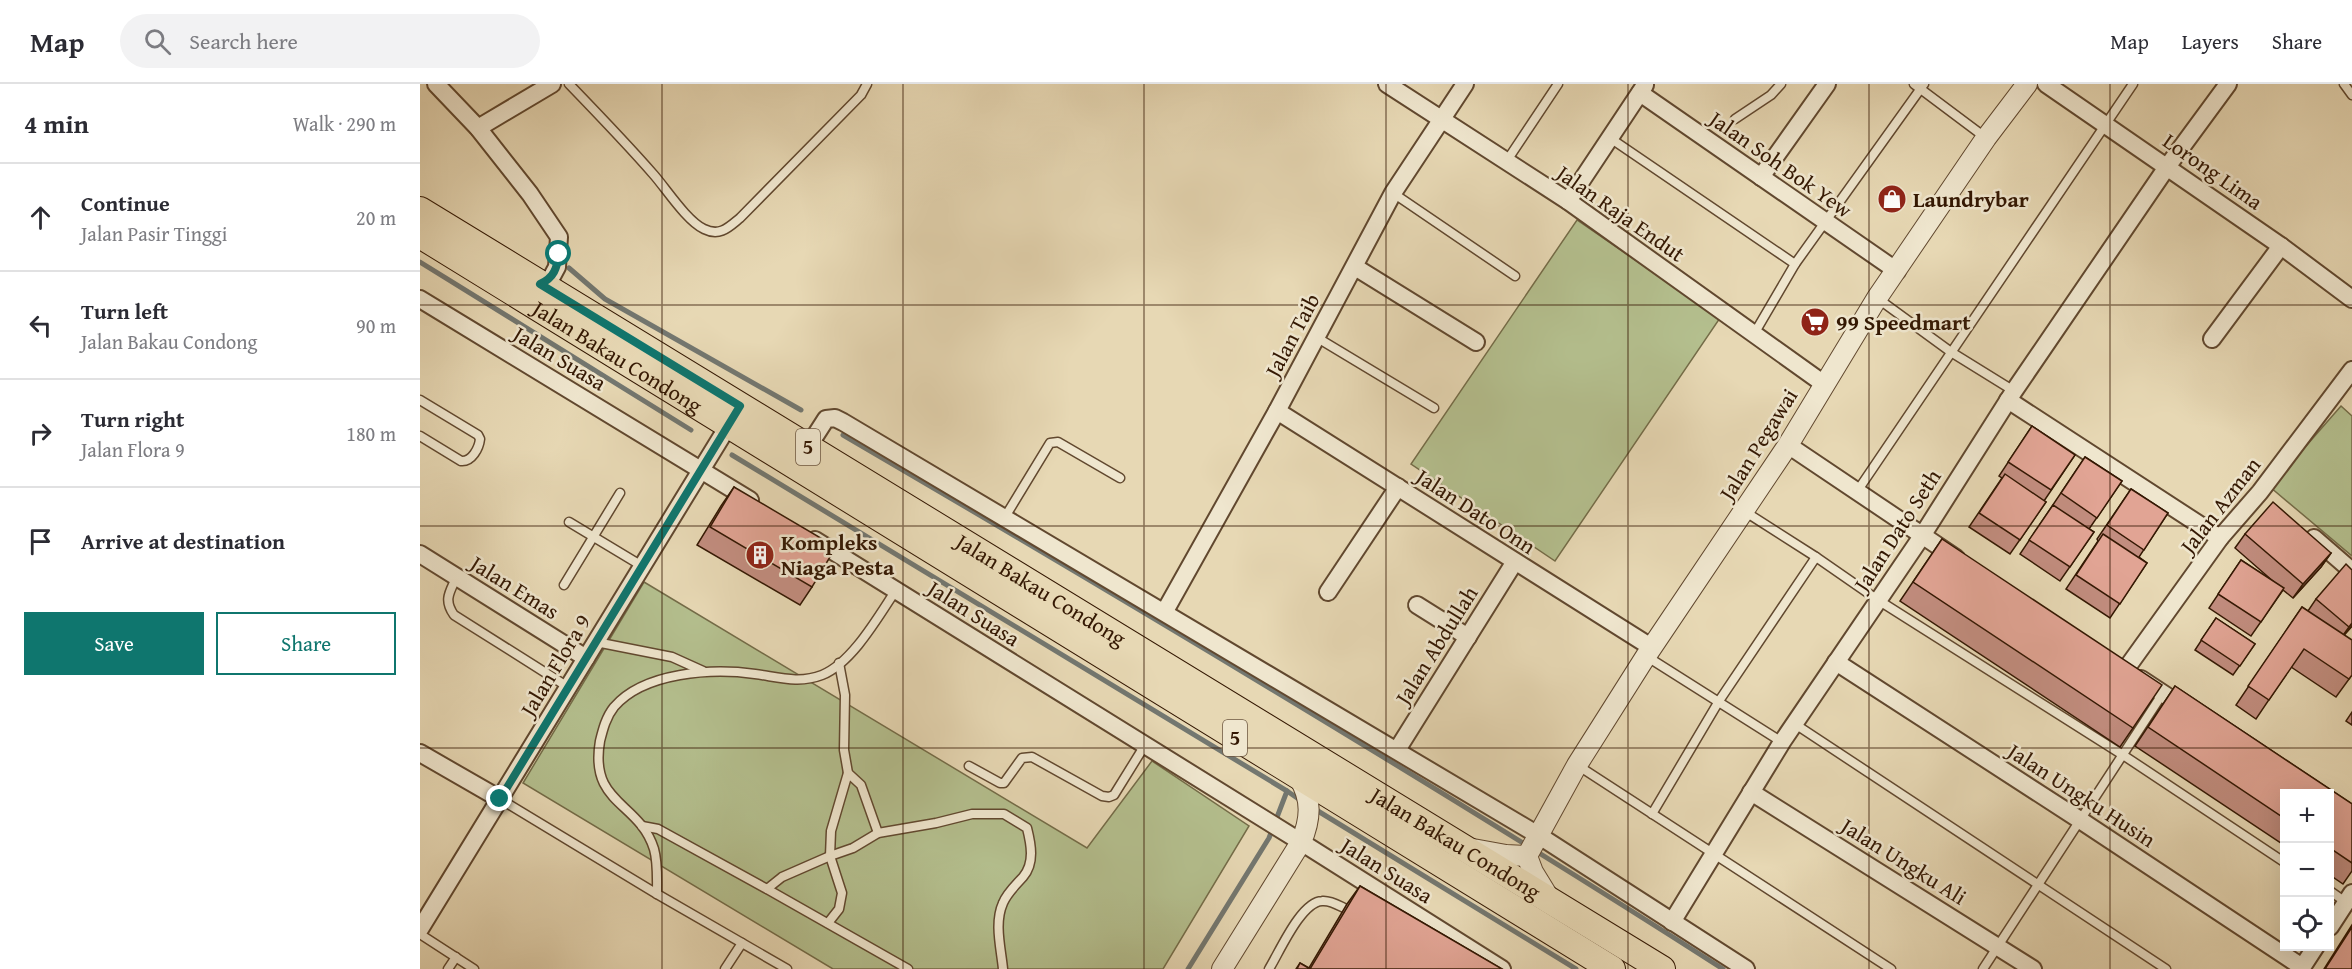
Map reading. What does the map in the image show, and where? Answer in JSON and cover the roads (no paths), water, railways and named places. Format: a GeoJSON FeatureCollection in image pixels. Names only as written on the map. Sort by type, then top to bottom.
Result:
{"type":"FeatureCollection","features":[{"type":"Feature","properties":{"kind":"main road","name":"Jalan Bakau Condong"},"geometry":{"type":"LineString","coordinates":[[420,210],[545,282],[734,416],[1304,785],[1612,969]]}},
{"type":"Feature","properties":{"kind":"main road","name":"Jalan Bakau Condong"},"geometry":{"type":"LineString","coordinates":[[420,235],[734,416],[808,447],[1662,969]]}},
{"type":"Feature","properties":{"kind":"street"},"geometry":{"type":"LineString","coordinates":[[436,84],[478,128],[530,194],[559,237],[557,267],[545,282]]}},
{"type":"Feature","properties":{"kind":"street"},"geometry":{"type":"LineString","coordinates":[[478,128],[552,84]]}},
{"type":"Feature","properties":{"kind":"street","name":"Jalan Raja Endut"},"geometry":{"type":"LineString","coordinates":[[1387,84],[1568,201],[1824,384]]}},
{"type":"Feature","properties":{"kind":"street","name":"Jalan Taib"},"geometry":{"type":"LineString","coordinates":[[1165,611],[1277,411],[1394,193],[1465,84]]}},
{"type":"Feature","properties":{"kind":"street"},"geometry":{"type":"LineString","coordinates":[[1761,177],[1827,84]]}},
{"type":"Feature","properties":{"kind":"street","name":"Jalan Pegawai"},"geometry":{"type":"LineString","coordinates":[[1533,845],[1577,765],[1648,652],[1788,446],[1877,298],[1986,138],[2027,84]]}},
{"type":"Feature","properties":{"kind":"street","name":"Lorong Lima"},"geometry":{"type":"LineString","coordinates":[[2046,84],[2281,246],[2352,299]]}},
{"type":"Feature","properties":{"kind":"street","name":"Jalan Dato Seth"},"geometry":{"type":"LineString","coordinates":[[1672,922],[1782,742],[1922,536],[2011,396],[2167,167],[2228,84]]}},
{"type":"Feature","properties":{"kind":"street"},"geometry":{"type":"LineString","coordinates":[[1568,201],[1643,89]]}},
{"type":"Feature","properties":{"kind":"street","name":"Jalan Soh Bok Yew"},"geometry":{"type":"LineString","coordinates":[[1643,89],[1761,177],[1897,271]]}},
{"type":"Feature","properties":{"kind":"street"},"geometry":{"type":"LineString","coordinates":[[2212,339],[2281,246]]}},
{"type":"Feature","properties":{"kind":"street"},"geometry":{"type":"LineString","coordinates":[[1355,267],[1476,342]]}},
{"type":"Feature","properties":{"kind":"street","name":"Jalan Suasa"},"geometry":{"type":"LineString","coordinates":[[420,299],[759,506]]}},
{"type":"Feature","properties":{"kind":"street","name":"Jalan Azman"},"geometry":{"type":"LineString","coordinates":[[2163,693],[2121,666],[2220,538],[2260,492],[2352,370]]}},
{"type":"Feature","properties":{"kind":"street"},"geometry":{"type":"LineString","coordinates":[[2011,396],[2220,538]]}},
{"type":"Feature","properties":{"kind":"street","name":"Jalan Dato Onn"},"geometry":{"type":"LineString","coordinates":[[1277,411],[1398,487],[1648,652]]}},
{"type":"Feature","properties":{"kind":"street","name":"Jalan Flora 9"},"geometry":{"type":"LineString","coordinates":[[420,931],[734,416]]}},
{"type":"Feature","properties":{"kind":"street"},"geometry":{"type":"LineString","coordinates":[[808,447],[826,419],[835,418],[1397,750],[1533,845],[1672,922],[1746,969]]}},
{"type":"Feature","properties":{"kind":"street"},"geometry":{"type":"LineString","coordinates":[[1788,446],[1970,567]]}},
{"type":"Feature","properties":{"kind":"street"},"geometry":{"type":"LineString","coordinates":[[1328,592],[1398,487]]}},
{"type":"Feature","properties":{"kind":"street"},"geometry":{"type":"LineString","coordinates":[[2260,492],[2276,506]]}},
{"type":"Feature","properties":{"kind":"street"},"geometry":{"type":"LineString","coordinates":[[2302,528],[2352,571]]}},
{"type":"Feature","properties":{"kind":"street","name":"Jalan Suasa"},"geometry":{"type":"LineString","coordinates":[[798,530],[1283,831],[1304,835],[1502,969]]}},
{"type":"Feature","properties":{"kind":"street","name":"Jalan Emas"},"geometry":{"type":"LineString","coordinates":[[420,554],[586,658]]}},
{"type":"Feature","properties":{"kind":"street","name":"Jalan Abdullah"},"geometry":{"type":"LineString","coordinates":[[1397,750],[1514,563]]}},
{"type":"Feature","properties":{"kind":"street"},"geometry":{"type":"LineString","coordinates":[[1417,605],[1468,637]]}},
{"type":"Feature","properties":{"kind":"street","name":"Jalan Ungku Husin"},"geometry":{"type":"LineString","coordinates":[[1836,662],[2080,820],[2301,968]]}},
{"type":"Feature","properties":{"kind":"street"},"geometry":{"type":"LineString","coordinates":[[2163,693],[2201,718]]}},
{"type":"Feature","properties":{"kind":"street"},"geometry":{"type":"LineString","coordinates":[[420,753],[500,799]]}},
{"type":"Feature","properties":{"kind":"street"},"geometry":{"type":"LineString","coordinates":[[1222,969],[1304,835],[1304,785]]}},
{"type":"Feature","properties":{"kind":"street","name":"Jalan Ungku Ali"},"geometry":{"type":"LineString","coordinates":[[1751,792],[2033,969]]}},
{"type":"Feature","properties":{"kind":"street"},"geometry":{"type":"LineString","coordinates":[[1462,846],[1506,855],[1533,845]]}},
{"type":"Feature","properties":{"kind":"street"},"geometry":{"type":"LineString","coordinates":[[1533,845],[1533,872],[1549,900]]}},
{"type":"Feature","properties":{"kind":"street"},"geometry":{"type":"LineString","coordinates":[[2334,922],[2350,900]]}},
{"type":"Feature","properties":{"kind":"street"},"geometry":{"type":"LineString","coordinates":[[2301,968],[2313,951]]}},
{"type":"Feature","properties":{"kind":"lane"},"geometry":{"type":"LineString","coordinates":[[569,84],[654,175],[687,215],[703,229],[723,232],[740,218],[861,94],[867,84]]}},
{"type":"Feature","properties":{"kind":"lane"},"geometry":{"type":"LineString","coordinates":[[1505,162],[1558,84]]}},
{"type":"Feature","properties":{"kind":"lane"},"geometry":{"type":"LineString","coordinates":[[1735,119],[1771,95],[1781,84]]}},
{"type":"Feature","properties":{"kind":"lane"},"geometry":{"type":"LineString","coordinates":[[1856,492],[2133,84]]}},
{"type":"Feature","properties":{"kind":"lane"},"geometry":{"type":"LineString","coordinates":[[2344,84],[2352,95]]}},
{"type":"Feature","properties":{"kind":"lane"},"geometry":{"type":"LineString","coordinates":[[1754,334],[1795,264],[1920,86],[1986,138]]}},
{"type":"Feature","properties":{"kind":"lane"},"geometry":{"type":"LineString","coordinates":[[1610,138],[1795,264]]}},
{"type":"Feature","properties":{"kind":"lane"},"geometry":{"type":"LineString","coordinates":[[1394,193],[1515,276]]}},
{"type":"Feature","properties":{"kind":"lane"},"geometry":{"type":"LineString","coordinates":[[1877,298],[2011,396]]}},
{"type":"Feature","properties":{"kind":"lane"},"geometry":{"type":"LineString","coordinates":[[1316,338],[1434,408]]}},
{"type":"Feature","properties":{"kind":"lane"},"geometry":{"type":"LineString","coordinates":[[420,400],[478,435],[480,439],[470,459],[466,462],[420,436]]}},
{"type":"Feature","properties":{"kind":"lane"},"geometry":{"type":"LineString","coordinates":[[1005,517],[1050,443],[1058,442],[1120,478]]}},
{"type":"Feature","properties":{"kind":"lane"},"geometry":{"type":"LineString","coordinates":[[564,585],[620,493]]}},
{"type":"Feature","properties":{"kind":"lane"},"geometry":{"type":"LineString","coordinates":[[1744,511],[2280,859]]}},
{"type":"Feature","properties":{"kind":"lane"},"geometry":{"type":"LineString","coordinates":[[569,522],[642,566]]}},
{"type":"Feature","properties":{"kind":"lane"},"geometry":{"type":"LineString","coordinates":[[1652,814],[1719,701],[1816,557]]}},
{"type":"Feature","properties":{"kind":"lane"},"geometry":{"type":"LineString","coordinates":[[457,576],[448,596],[448,606],[454,615],[568,687]]}},
{"type":"Feature","properties":{"kind":"lane"},"geometry":{"type":"LineString","coordinates":[[657,894],[654,849],[642,826],[612,796],[600,778],[599,751],[603,725],[613,708],[629,693],[647,684],[703,671],[752,673],[800,681],[823,675],[858,645],[896,590]]}},
{"type":"Feature","properties":{"kind":"lane"},"geometry":{"type":"LineString","coordinates":[[596,642],[672,657],[703,671]]}},
{"type":"Feature","properties":{"kind":"lane"},"geometry":{"type":"LineString","coordinates":[[1648,652],[1782,742]]}},
{"type":"Feature","properties":{"kind":"lane"},"geometry":{"type":"LineString","coordinates":[[828,923],[839,909],[842,893],[830,856],[831,831],[848,773],[844,750],[845,695],[839,663]]}},
{"type":"Feature","properties":{"kind":"lane"},"geometry":{"type":"LineString","coordinates":[[1983,969],[2163,693]]}},
{"type":"Feature","properties":{"kind":"lane"},"geometry":{"type":"LineString","coordinates":[[1795,724],[2166,969]]}},
{"type":"Feature","properties":{"kind":"lane"},"geometry":{"type":"LineString","coordinates":[[969,766],[1004,783],[1022,758],[1032,757],[1102,796],[1109,797],[1114,795],[1145,745]]}},
{"type":"Feature","properties":{"kind":"lane"},"geometry":{"type":"LineString","coordinates":[[1577,765],[1891,969]]}},
{"type":"Feature","properties":{"kind":"lane"},"geometry":{"type":"LineString","coordinates":[[848,773],[861,785],[879,833]]}},
{"type":"Feature","properties":{"kind":"lane"},"geometry":{"type":"LineString","coordinates":[[500,799],[787,969]]}},
{"type":"Feature","properties":{"kind":"lane"},"geometry":{"type":"LineString","coordinates":[[767,889],[782,877],[853,848],[879,833],[972,814],[1004,814],[1027,828],[1032,852],[1025,874],[1009,892],[1002,905],[998,930],[1004,969]]}},
{"type":"Feature","properties":{"kind":"lane"},"geometry":{"type":"LineString","coordinates":[[642,826],[658,829],[908,969]]}},
{"type":"Feature","properties":{"kind":"lane"},"geometry":{"type":"LineString","coordinates":[[2334,893],[2350,900]]}},
{"type":"Feature","properties":{"kind":"lane"},"geometry":{"type":"LineString","coordinates":[[1269,969],[1304,910],[1324,900],[1344,909]]}},
{"type":"Feature","properties":{"kind":"lane"},"geometry":{"type":"LineString","coordinates":[[420,931],[474,969]]}},
{"type":"Feature","properties":{"kind":"lane"},"geometry":{"type":"LineString","coordinates":[[725,969],[741,943]]}},
{"type":"Feature","properties":{"kind":"lane"},"geometry":{"type":"LineString","coordinates":[[448,969],[456,957]]}},
{"type":"Feature","properties":{"kind":"waterway"},"geometry":{"type":"LineString","coordinates":[[420,262],[691,430]]}},
{"type":"Feature","properties":{"kind":"waterway"},"geometry":{"type":"LineString","coordinates":[[569,268],[605,299],[801,410]]}},
{"type":"Feature","properties":{"kind":"waterway"},"geometry":{"type":"LineString","coordinates":[[843,435],[1286,698],[1723,969]]}},
{"type":"Feature","properties":{"kind":"waterway"},"geometry":{"type":"LineString","coordinates":[[732,455],[1287,791],[1269,838],[1188,969]]}},
{"type":"Feature","properties":{"kind":"waterway"},"geometry":{"type":"LineString","coordinates":[[1287,791],[1303,802]]}},
{"type":"Feature","properties":{"kind":"waterway"},"geometry":{"type":"LineString","coordinates":[[1313,808],[1576,969]]}},
{"type":"Feature","properties":{"kind":"place","name":"Laundrybar"},"geometry":{"type":"Point","coordinates":[1892,199]}},
{"type":"Feature","properties":{"kind":"place","name":"99 Speedmart"},"geometry":{"type":"Point","coordinates":[1815,322]}},
{"type":"Feature","properties":{"kind":"place","name":"Kompleks Niaga Pesta"},"geometry":{"type":"Point","coordinates":[760,555]}}]}
